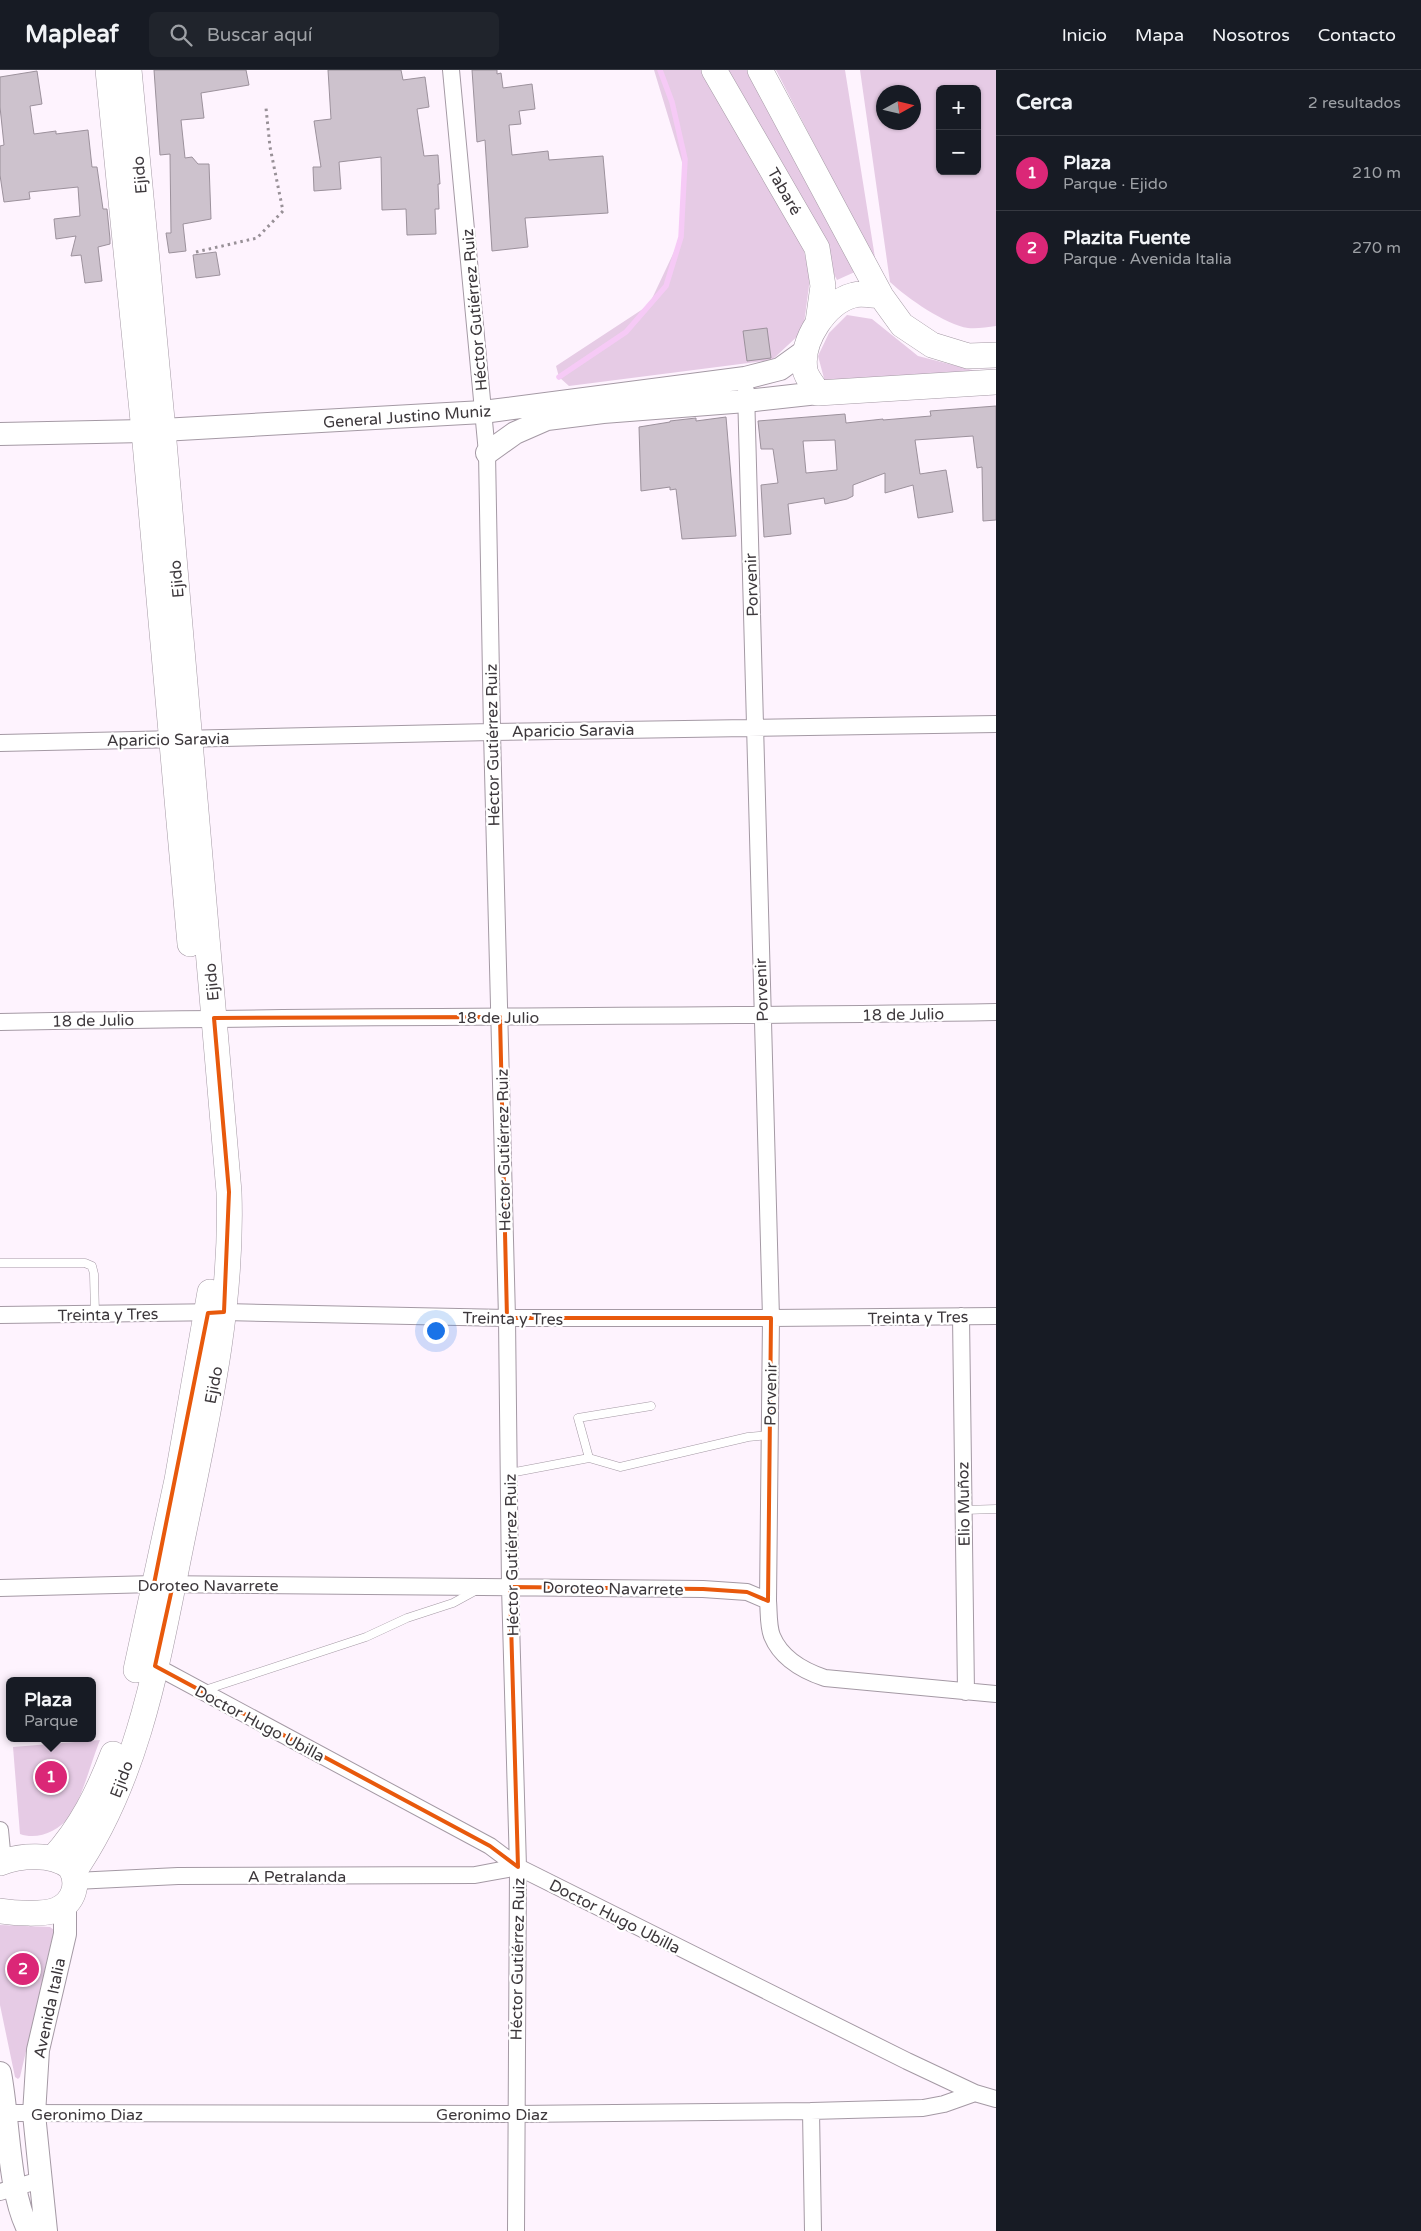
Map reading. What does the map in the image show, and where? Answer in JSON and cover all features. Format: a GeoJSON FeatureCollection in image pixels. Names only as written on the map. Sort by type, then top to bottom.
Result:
{"type":"FeatureCollection","features":[{"type":"Feature","properties":{"kind":"main road","name":"Ejido"},"geometry":{"type":"LineString","coordinates":[[108,70],[154,431]]}},
{"type":"Feature","properties":{"kind":"main road","name":"Ejido"},"geometry":{"type":"LineString","coordinates":[[65,1904],[74,1891],[74,1877],[97,1836],[110,1807],[138,1732],[147,1661],[163,1584],[177,1480],[216,1312],[215,1223],[205,1018],[154,431],[129,70]]}},
{"type":"Feature","properties":{"kind":"main road","name":"Tabaré"},"geometry":{"type":"LineString","coordinates":[[714,70],[816,248],[823,286],[818,322]]}},
{"type":"Feature","properties":{"kind":"main road"},"geometry":{"type":"LineString","coordinates":[[760,70],[881,296],[902,325],[932,345],[968,356],[996,355]]}},
{"type":"Feature","properties":{"kind":"main road"},"geometry":{"type":"LineString","coordinates":[[881,296],[855,294],[832,305],[818,322],[805,351],[805,371],[818,393],[996,382]]}},
{"type":"Feature","properties":{"kind":"main road","name":"Ejido"},"geometry":{"type":"LineString","coordinates":[[53,1858],[78,1828],[92,1805],[147,1661]]}},
{"type":"Feature","properties":{"kind":"main road"},"geometry":{"type":"LineString","coordinates":[[1,1862],[29,1858],[53,1858],[65,1864],[74,1877]]}},
{"type":"Feature","properties":{"kind":"main road"},"geometry":{"type":"LineString","coordinates":[[0,1911],[46,1912],[56,1910],[65,1904]]}},
{"type":"Feature","properties":{"kind":"street","name":"Héctor Gutiérrez Ruiz"},"geometry":{"type":"LineString","coordinates":[[451,70],[487,453],[507,1318],[510,1587],[518,1867],[515,2114],[516,2231]]}},
{"type":"Feature","properties":{"kind":"street","name":"General Justino Muniz"},"geometry":{"type":"LineString","coordinates":[[0,434],[154,431],[483,412],[745,378],[780,369],[805,351]]}},
{"type":"Feature","properties":{"kind":"street","name":"Porvenir"},"geometry":{"type":"LineString","coordinates":[[745,378],[771,1318],[768,1601]]}},
{"type":"Feature","properties":{"kind":"street"},"geometry":{"type":"LineString","coordinates":[[487,453],[515,433],[547,419],[603,412],[746,401],[818,393]]}},
{"type":"Feature","properties":{"kind":"street","name":"Aparicio Saravia"},"geometry":{"type":"LineString","coordinates":[[0,743],[754,727],[996,724]]}},
{"type":"Feature","properties":{"kind":"street","name":"18 de Julio"},"geometry":{"type":"LineString","coordinates":[[0,1022],[205,1018],[762,1016],[996,1012]]}},
{"type":"Feature","properties":{"kind":"street","name":"Treinta y Tres"},"geometry":{"type":"LineString","coordinates":[[0,1315],[216,1312],[507,1318],[996,1316]]}},
{"type":"Feature","properties":{"kind":"street","name":"Elio Muñoz"},"geometry":{"type":"LineString","coordinates":[[961,1316],[966,1692]]}},
{"type":"Feature","properties":{"kind":"street","name":"Doroteo Navarrete"},"geometry":{"type":"LineString","coordinates":[[0,1588],[163,1584],[703,1589],[747,1592],[768,1601]]}},
{"type":"Feature","properties":{"kind":"street"},"geometry":{"type":"LineString","coordinates":[[768,1601],[771,1636],[787,1657],[807,1672],[825,1678],[996,1694]]}},
{"type":"Feature","properties":{"kind":"street","name":"Doctor Hugo Ubilla"},"geometry":{"type":"LineString","coordinates":[[147,1661],[201,1692],[490,1846],[518,1867],[898,2057],[975,2093],[996,2099]]}},
{"type":"Feature","properties":{"kind":"street"},"geometry":{"type":"LineString","coordinates":[[0,1830],[1,1862]]}},
{"type":"Feature","properties":{"kind":"street","name":"A Petralanda"},"geometry":{"type":"LineString","coordinates":[[74,1877],[475,1875],[518,1867]]}},
{"type":"Feature","properties":{"kind":"street","name":"Avenida Italia"},"geometry":{"type":"LineString","coordinates":[[46,2231],[34,2114],[38,2050],[65,1934],[65,1904]]}},
{"type":"Feature","properties":{"kind":"street"},"geometry":{"type":"LineString","coordinates":[[0,2074],[6,2113],[8,2190],[29,2231]]}},
{"type":"Feature","properties":{"kind":"street","name":"Geronimo Diaz"},"geometry":{"type":"LineString","coordinates":[[6,2113],[515,2114],[812,2111],[923,2108],[944,2104],[975,2093]]}},
{"type":"Feature","properties":{"kind":"street"},"geometry":{"type":"LineString","coordinates":[[812,2111],[813,2231]]}},
{"type":"Feature","properties":{"kind":"street"},"geometry":{"type":"LineString","coordinates":[[8,2190],[40,2180]]}},
{"type":"Feature","properties":{"kind":"lane"},"geometry":{"type":"LineString","coordinates":[[0,1263],[85,1263],[92,1266],[95,1314]]}},
{"type":"Feature","properties":{"kind":"lane"},"geometry":{"type":"LineString","coordinates":[[589,1458],[578,1418],[651,1406]]}},
{"type":"Feature","properties":{"kind":"lane"},"geometry":{"type":"LineString","coordinates":[[510,1473],[589,1458],[620,1467],[748,1437],[769,1435]]}},
{"type":"Feature","properties":{"kind":"lane"},"geometry":{"type":"LineString","coordinates":[[964,1510],[996,1509]]}},
{"type":"Feature","properties":{"kind":"lane"},"geometry":{"type":"LineString","coordinates":[[201,1692],[366,1637],[407,1618],[453,1603],[483,1586]]}},
{"type":"Feature","properties":{"kind":"path"},"geometry":{"type":"LineString","coordinates":[[196,252],[257,238],[283,211],[270,147],[266,108]]}},
{"type":"Feature","properties":{"kind":"highlighted area"},"geometry":{"type":"Polygon","coordinates":[[[500,1017],[507,1318],[771,1318],[768,1601],[747,1592],[703,1589],[510,1587],[518,1867],[490,1846],[155,1666],[173,1584],[154,1584],[208,1313],[224,1312],[229,1192],[214,1018],[500,1017]]]}},
{"type":"Feature","properties":{"kind":"shaded area"},"geometry":{"type":"Polygon","coordinates":[[[654,70],[702,70],[802,242],[810,278],[803,331],[772,360],[569,386],[559,377],[556,366],[649,305],[681,237],[685,172],[654,70]]]}},
{"type":"Feature","properties":{"kind":"shaded area"},"geometry":{"type":"Polygon","coordinates":[[[727,70],[749,70],[857,271],[837,280],[759,127],[727,70]]]}},
{"type":"Feature","properties":{"kind":"shaded area"},"geometry":{"type":"Polygon","coordinates":[[[776,70],[845,70],[876,264],[776,70]]]}},
{"type":"Feature","properties":{"kind":"shaded area"},"geometry":{"type":"Polygon","coordinates":[[[860,70],[996,70],[996,326],[968,328],[959,326],[938,316],[906,296],[890,282],[860,70]]]}},
{"type":"Feature","properties":{"kind":"shaded area"},"geometry":{"type":"Polygon","coordinates":[[[847,315],[872,319],[918,356],[984,373],[825,382],[818,356],[829,333],[847,315]]]}},
{"type":"Feature","properties":{"kind":"shaded area"},"geometry":{"type":"Polygon","coordinates":[[[96,1740],[100,1740],[82,1791],[69,1817],[53,1831],[33,1836],[20,1834],[13,1747],[96,1742],[96,1740]]]}},
{"type":"Feature","properties":{"kind":"shaded area"},"geometry":{"type":"Polygon","coordinates":[[[0,1925],[50,1927],[54,1930],[18,2079],[15,2077],[0,2005],[0,1925]]]}},
{"type":"Feature","properties":{"kind":"building"},"geometry":{"type":"Polygon","coordinates":[[[154,70],[246,70],[249,85],[201,93],[204,118],[181,120],[185,158],[192,157],[198,164],[209,164],[211,219],[183,224],[186,251],[169,253],[166,233],[171,233],[170,154],[160,155],[154,70]]]}},
{"type":"Feature","properties":{"kind":"building"},"geometry":{"type":"Polygon","coordinates":[[[328,70],[401,70],[403,80],[425,77],[429,107],[417,109],[424,156],[438,155],[440,184],[438,184],[439,209],[435,209],[436,234],[407,235],[406,209],[382,210],[381,157],[339,162],[341,189],[314,191],[313,167],[321,167],[314,121],[331,119],[328,70]]]}},
{"type":"Feature","properties":{"kind":"building"},"geometry":{"type":"Polygon","coordinates":[[[472,70],[497,70],[497,74],[501,73],[503,88],[532,84],[535,109],[519,111],[521,124],[509,125],[512,155],[548,151],[549,160],[603,156],[608,213],[525,218],[528,247],[492,251],[485,140],[477,142],[472,70]]]}},
{"type":"Feature","properties":{"kind":"building"},"geometry":{"type":"Polygon","coordinates":[[[37,71],[42,104],[30,106],[34,134],[56,131],[56,134],[88,130],[92,167],[97,167],[103,209],[107,209],[110,239],[110,244],[98,247],[102,281],[85,283],[81,255],[71,256],[76,236],[56,239],[54,219],[80,216],[78,187],[29,192],[30,199],[4,202],[0,175],[0,146],[4,145],[0,107],[0,77],[37,71]]]}},
{"type":"Feature","properties":{"kind":"building"},"geometry":{"type":"Polygon","coordinates":[[[216,252],[220,275],[196,278],[193,255],[216,252]]]}},
{"type":"Feature","properties":{"kind":"building"},"geometry":{"type":"Polygon","coordinates":[[[767,328],[771,358],[747,361],[743,331],[767,328]]]}},
{"type":"Feature","properties":{"kind":"building"},"geometry":{"type":"Polygon","coordinates":[[[996,406],[996,520],[983,521],[982,467],[977,468],[973,436],[915,440],[920,474],[946,470],[953,512],[918,518],[913,485],[885,493],[885,473],[853,485],[853,496],[847,499],[825,504],[824,498],[788,504],[791,534],[764,537],[761,485],[778,483],[773,449],[761,449],[758,421],[845,414],[846,423],[931,416],[930,411],[996,406]],[[835,440],[803,441],[806,473],[837,470],[835,440]]]}},
{"type":"Feature","properties":{"kind":"building"},"geometry":{"type":"Polygon","coordinates":[[[726,417],[736,536],[682,539],[676,489],[670,490],[670,487],[641,491],[639,427],[696,418],[696,421],[726,417]]]}},
{"type":"Feature","properties":{"kind":"waterway"},"geometry":{"type":"LineString","coordinates":[[559,377],[626,332],[666,286],[681,237],[685,159],[672,102],[660,70]]}},
{"type":"Feature","properties":{"kind":"place","name":"Plaza"},"geometry":{"type":"Point","coordinates":[51,1777]}},
{"type":"Feature","properties":{"kind":"place","name":"Plazita Fuente"},"geometry":{"type":"Point","coordinates":[23,1969]}}]}
